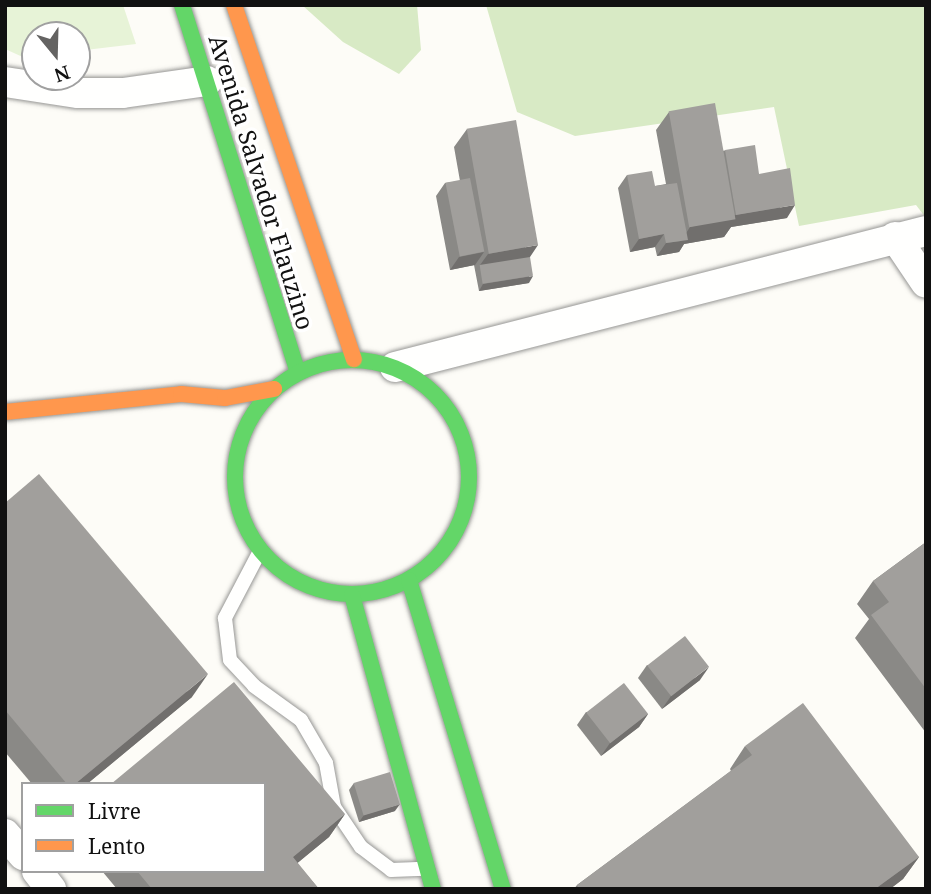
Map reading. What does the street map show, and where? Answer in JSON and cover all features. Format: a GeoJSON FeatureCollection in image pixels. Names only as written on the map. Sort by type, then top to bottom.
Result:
{"type":"FeatureCollection","features":[{"type":"Feature","properties":{"kind":"street","name":"Avenida Salvador Flauzino"},"geometry":{"type":"LineString","coordinates":[[182,5],[298,372]]}},
{"type":"Feature","properties":{"kind":"street","name":"Avenida Salvador Flauzino"},"geometry":{"type":"LineString","coordinates":[[234,5],[354,359]]}},
{"type":"Feature","properties":{"kind":"street"},"geometry":{"type":"LineString","coordinates":[[5,82],[78,93],[123,93],[207,81]]}},
{"type":"Feature","properties":{"kind":"street"},"geometry":{"type":"LineString","coordinates":[[395,367],[894,237],[926,231]]}},
{"type":"Feature","properties":{"kind":"street"},"geometry":{"type":"LineString","coordinates":[[894,237],[926,283]]}},
{"type":"Feature","properties":{"kind":"street"},"geometry":{"type":"LineString","coordinates":[[354,359],[395,367],[424,383],[448,407],[463,436],[470,468],[468,502],[456,533],[436,560],[409,580],[352,595],[317,589],[285,574],[260,551],[242,520],[234,485],[238,450],[251,417],[274,389],[298,372],[354,359]]}},
{"type":"Feature","properties":{"kind":"street"},"geometry":{"type":"LineString","coordinates":[[5,412],[181,394],[225,398],[274,389]]}},
{"type":"Feature","properties":{"kind":"street"},"geometry":{"type":"LineString","coordinates":[[409,580],[503,889]]}},
{"type":"Feature","properties":{"kind":"street"},"geometry":{"type":"LineString","coordinates":[[352,595],[433,889]]}},
{"type":"Feature","properties":{"kind":"street"},"geometry":{"type":"LineString","coordinates":[[5,834],[21,853]]}},
{"type":"Feature","properties":{"kind":"street"},"geometry":{"type":"LineString","coordinates":[[39,873],[51,889]]}},
{"type":"Feature","properties":{"kind":"lane"},"geometry":{"type":"LineString","coordinates":[[260,551],[225,618],[230,660],[254,686],[301,720],[326,762],[334,807],[361,847],[391,870],[427,869]]}},
{"type":"Feature","properties":{"kind":"green space"},"geometry":{"type":"Polygon","coordinates":[[[5,5],[123,5],[136,44],[91,49],[91,21],[21,21],[21,56],[5,49],[5,5]]]}},
{"type":"Feature","properties":{"kind":"green space"},"geometry":{"type":"Polygon","coordinates":[[[302,5],[417,5],[421,50],[399,74],[343,42],[302,5]]]}},
{"type":"Feature","properties":{"kind":"green space"},"geometry":{"type":"Polygon","coordinates":[[[486,5],[926,5],[926,218],[916,205],[799,226],[774,107],[575,136],[517,112],[486,5]]]}},
{"type":"Feature","properties":{"kind":"building"},"geometry":{"type":"Polygon","coordinates":[[[715,103],[735,219],[689,227],[669,111],[715,103]]]}},
{"type":"Feature","properties":{"kind":"building"},"geometry":{"type":"Polygon","coordinates":[[[516,120],[538,245],[489,254],[467,129],[516,120]]]}},
{"type":"Feature","properties":{"kind":"building"},"geometry":{"type":"Polygon","coordinates":[[[755,145],[759,174],[790,168],[795,205],[736,215],[725,150],[755,145]]]}},
{"type":"Feature","properties":{"kind":"building"},"geometry":{"type":"Polygon","coordinates":[[[652,171],[655,186],[677,183],[688,240],[666,243],[664,234],[639,239],[627,175],[652,171]]]}},
{"type":"Feature","properties":{"kind":"building"},"geometry":{"type":"Polygon","coordinates":[[[470,178],[484,252],[460,256],[445,183],[470,178]]]}},
{"type":"Feature","properties":{"kind":"building"},"geometry":{"type":"Polygon","coordinates":[[[530,257],[533,276],[483,284],[480,265],[530,257]]]}},
{"type":"Feature","properties":{"kind":"building"},"geometry":{"type":"Polygon","coordinates":[[[39,474],[208,674],[77,782],[65,782],[5,710],[5,503],[39,474]]]}},
{"type":"Feature","properties":{"kind":"building"},"geometry":{"type":"Polygon","coordinates":[[[926,542],[926,689],[871,615],[889,602],[873,581],[926,542]]]}},
{"type":"Feature","properties":{"kind":"building"},"geometry":{"type":"Polygon","coordinates":[[[685,636],[709,667],[671,696],[647,666],[685,636]]]}},
{"type":"Feature","properties":{"kind":"building"},"geometry":{"type":"Polygon","coordinates":[[[234,682],[345,814],[293,857],[319,889],[152,889],[139,873],[266,873],[266,782],[113,782],[234,682]]]}},
{"type":"Feature","properties":{"kind":"building"},"geometry":{"type":"Polygon","coordinates":[[[624,683],[648,714],[610,743],[586,713],[624,683]]]}},
{"type":"Feature","properties":{"kind":"building"},"geometry":{"type":"Polygon","coordinates":[[[803,703],[919,857],[875,889],[579,889],[577,885],[752,755],[745,746],[803,703]]]}},
{"type":"Feature","properties":{"kind":"building"},"geometry":{"type":"Polygon","coordinates":[[[390,772],[400,805],[364,816],[354,783],[390,772]]]}},
{"type":"Feature","properties":{"kind":"traffic: fast"},"geometry":{"type":"LineString","coordinates":[[182,5],[298,372]]}},
{"type":"Feature","properties":{"kind":"traffic: fast"},"geometry":{"type":"LineString","coordinates":[[341,360],[363,360],[397,369],[435,394],[460,432],[467,454],[469,477],[467,500],[460,522],[435,560],[407,580],[386,589],[363,594],[341,594],[318,589],[297,580],[278,568],[261,551],[240,511],[235,488],[235,466],[240,443],[249,422],[261,403],[278,386],[318,365],[341,360]]}},
{"type":"Feature","properties":{"kind":"traffic: fast"},"geometry":{"type":"LineString","coordinates":[[409,580],[503,889]]}},
{"type":"Feature","properties":{"kind":"traffic: fast"},"geometry":{"type":"LineString","coordinates":[[352,595],[433,889]]}},
{"type":"Feature","properties":{"kind":"traffic: slow"},"geometry":{"type":"LineString","coordinates":[[234,5],[354,359]]}},
{"type":"Feature","properties":{"kind":"traffic: slow"},"geometry":{"type":"LineString","coordinates":[[5,412],[181,394],[225,398],[274,389]]}}]}
